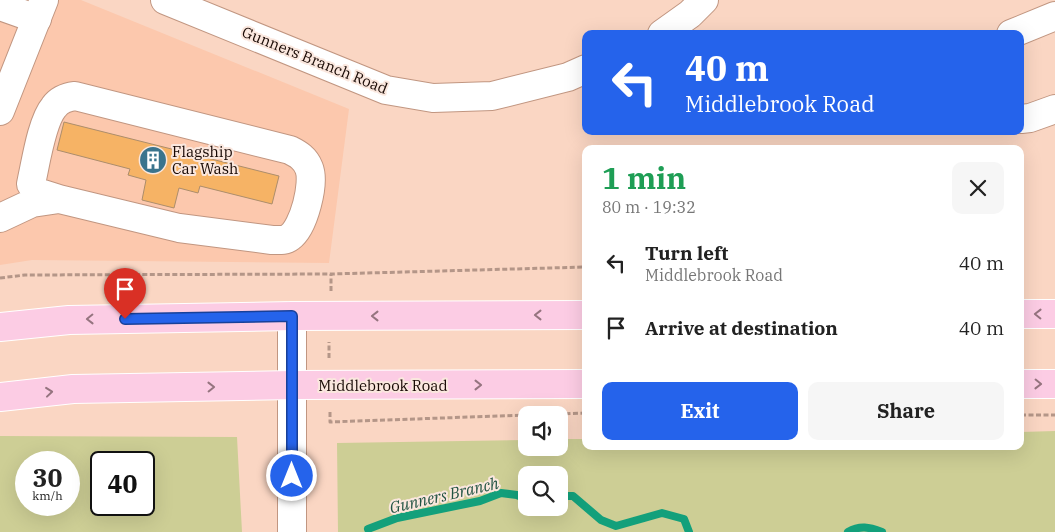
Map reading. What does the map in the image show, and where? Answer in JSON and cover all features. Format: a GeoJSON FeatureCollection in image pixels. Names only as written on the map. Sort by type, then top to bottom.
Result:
{"type":"FeatureCollection","features":[{"type":"Feature","properties":{"kind":"main road"},"geometry":{"type":"LineString","coordinates":[[1024,314],[1055,314]]}},
{"type":"Feature","properties":{"kind":"main road"},"geometry":{"type":"LineString","coordinates":[[0,327],[69,320],[292,316],[582,315]]}},
{"type":"Feature","properties":{"kind":"main road","name":"Middlebrook Road"},"geometry":{"type":"LineString","coordinates":[[0,397],[73,389],[582,384]]}},
{"type":"Feature","properties":{"kind":"main road"},"geometry":{"type":"LineString","coordinates":[[1024,384],[1055,384]]}},
{"type":"Feature","properties":{"kind":"street","name":"Gunners Branch Road"},"geometry":{"type":"LineString","coordinates":[[165,0],[386,90],[433,98],[492,96],[568,77],[582,71]]}},
{"type":"Feature","properties":{"kind":"street"},"geometry":{"type":"LineString","coordinates":[[668,30],[690,14],[704,0]]}},
{"type":"Feature","properties":{"kind":"street"},"geometry":{"type":"LineString","coordinates":[[0,6],[40,10],[0,111]]}},
{"type":"Feature","properties":{"kind":"street"},"geometry":{"type":"LineString","coordinates":[[1021,30],[1055,16]]}},
{"type":"Feature","properties":{"kind":"street"},"geometry":{"type":"LineString","coordinates":[[0,218],[32,203],[59,199],[179,228],[278,240],[290,237],[302,221],[311,176],[306,162],[301,156],[290,150],[75,96],[68,97],[57,103],[49,114],[32,180],[32,184],[37,192],[59,199]]}},
{"type":"Feature","properties":{"kind":"street"},"geometry":{"type":"LineString","coordinates":[[1024,119],[1055,109]]}},
{"type":"Feature","properties":{"kind":"street"},"geometry":{"type":"LineString","coordinates":[[292,316],[292,532]]}},
{"type":"Feature","properties":{"kind":"path"},"geometry":{"type":"LineString","coordinates":[[0,278],[25,275],[331,274],[582,267]]}},
{"type":"Feature","properties":{"kind":"path"},"geometry":{"type":"LineString","coordinates":[[568,414],[582,414]]}},
{"type":"Feature","properties":{"kind":"path"},"geometry":{"type":"LineString","coordinates":[[1024,415],[1055,415]]}},
{"type":"Feature","properties":{"kind":"shaded area"},"geometry":{"type":"Polygon","coordinates":[[[0,0],[81,0],[349,109],[329,263],[32,260],[0,265],[0,0]]]}},
{"type":"Feature","properties":{"kind":"green space"},"geometry":{"type":"Polygon","coordinates":[[[1055,431],[1055,532],[338,532],[337,443],[518,440],[518,456],[568,456],[568,439],[582,439],[582,450],[1024,450],[1024,432],[1055,431]]]}},
{"type":"Feature","properties":{"kind":"green space"},"geometry":{"type":"Polygon","coordinates":[[[0,436],[237,437],[242,532],[0,532],[0,436]]]}},
{"type":"Feature","properties":{"kind":"building","name":"Flagship Car Wash"},"geometry":{"type":"Polygon","coordinates":[[[64,122],[279,176],[272,204],[200,186],[198,193],[179,188],[174,208],[142,200],[146,180],[128,175],[130,169],[57,150],[64,122]]]}},
{"type":"Feature","properties":{"kind":"waterway","name":"Gunners Branch"},"geometry":{"type":"LineString","coordinates":[[368,529],[397,518],[480,501],[501,493],[518,495]]}},
{"type":"Feature","properties":{"kind":"waterway","name":"Gunners Branch"},"geometry":{"type":"LineString","coordinates":[[568,496],[573,496],[601,520],[616,526],[662,513],[684,519],[689,532]]}},
{"type":"Feature","properties":{"kind":"waterway","name":"Gunners Branch"},"geometry":{"type":"LineString","coordinates":[[848,532],[857,528],[873,529],[882,532]]}},
{"type":"Feature","properties":{"kind":"place","name":"Flagship Car Wash"},"geometry":{"type":"Point","coordinates":[153,160]}},
{"type":"Feature","properties":{"kind":"route"},"geometry":{"type":"LineString","coordinates":[[125,319],[292,316],[292,476]]}}]}
